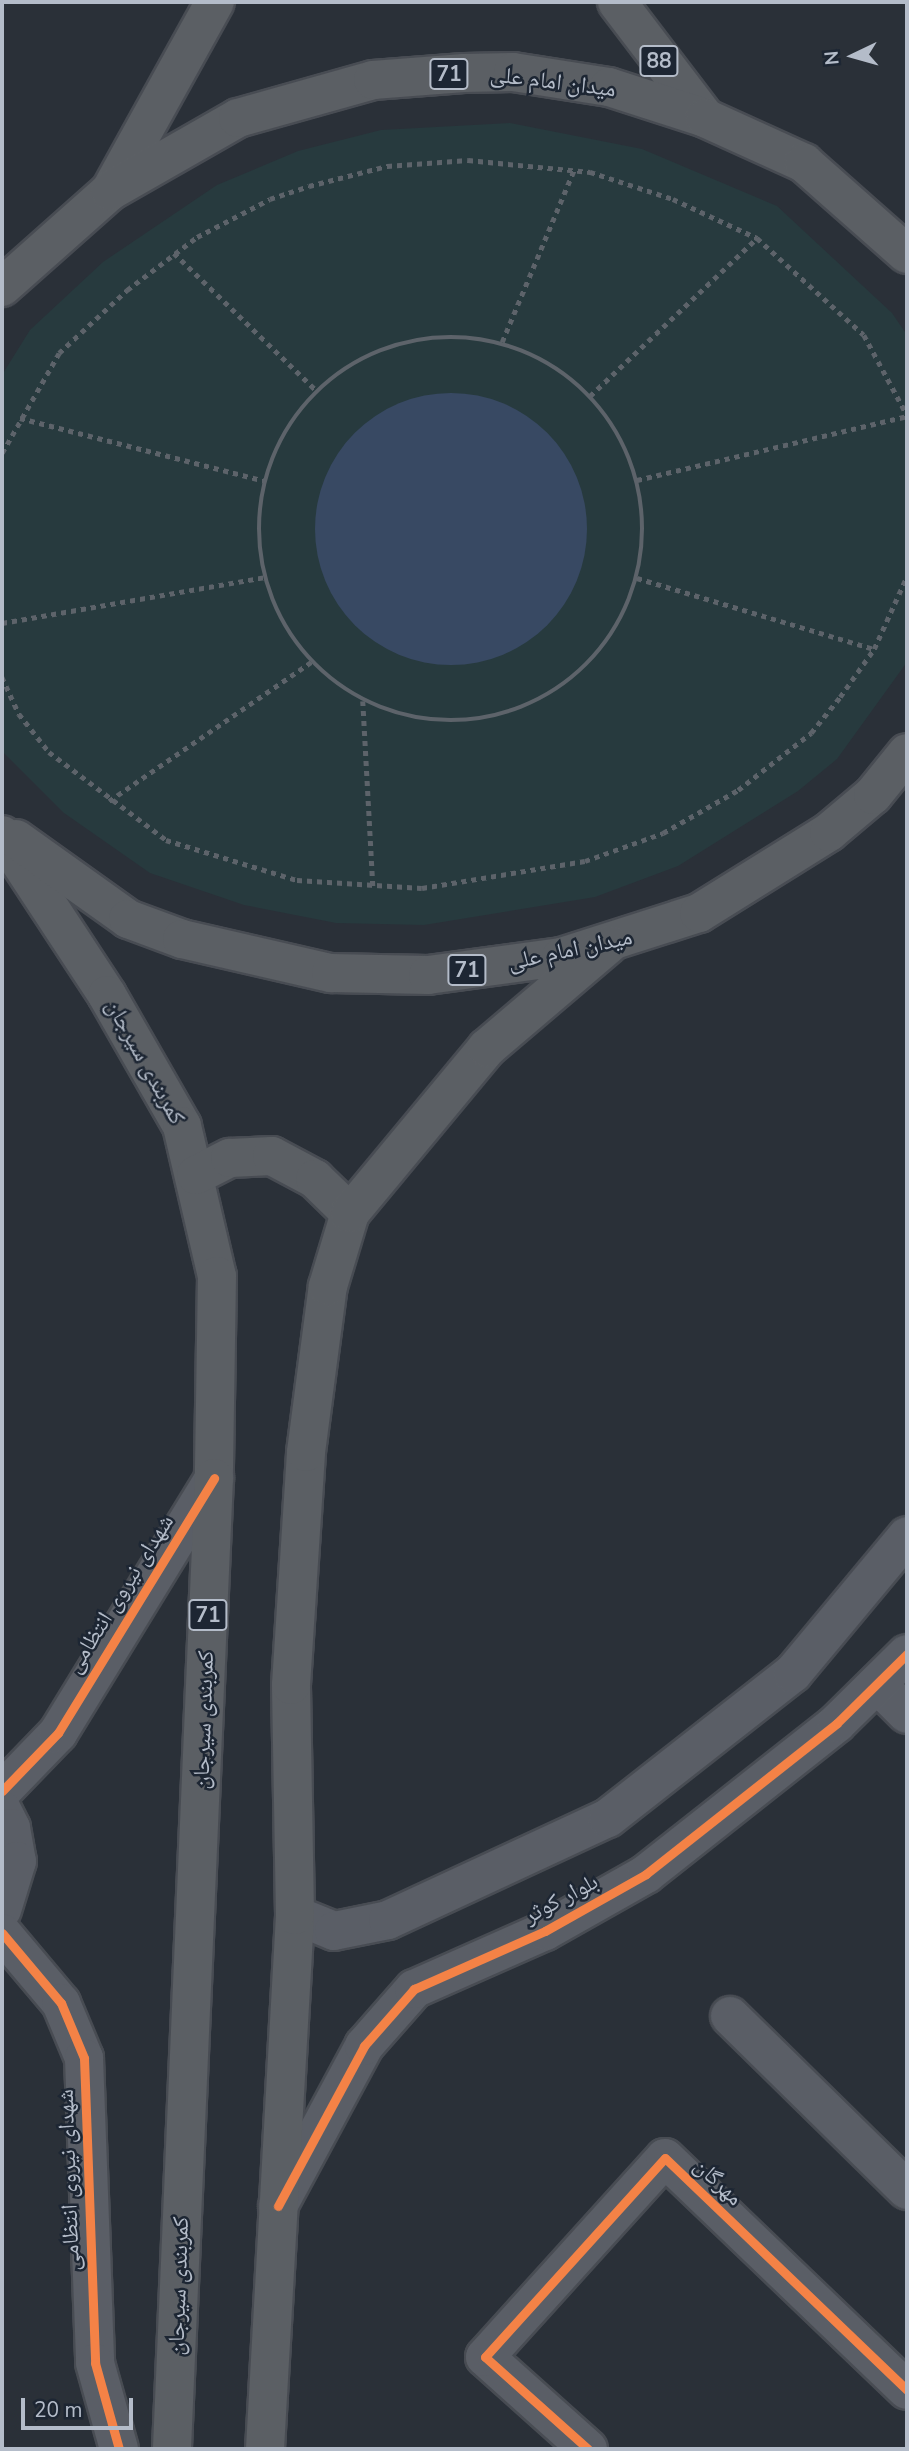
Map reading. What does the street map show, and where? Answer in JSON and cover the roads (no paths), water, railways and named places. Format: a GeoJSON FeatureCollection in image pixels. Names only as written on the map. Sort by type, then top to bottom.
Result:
{"type":"FeatureCollection","features":[{"type":"Feature","properties":{"kind":"highway","name":"71"},"geometry":{"type":"LineString","coordinates":[[110,191],[215,2]]}},
{"type":"Feature","properties":{"kind":"highway","name":"88"},"geometry":{"type":"LineString","coordinates":[[617,2],[705,118]]}},
{"type":"Feature","properties":{"kind":"highway","name":"میدان امام علی"},"geometry":{"type":"LineString","coordinates":[[2,287],[110,191],[237,118],[373,80],[513,72],[609,87],[705,118],[804,163],[907,254]]}},
{"type":"Feature","properties":{"kind":"highway"},"geometry":{"type":"LineString","coordinates":[[849,200],[907,224]]}},
{"type":"Feature","properties":{"kind":"highway","name":"میدان امام علی"},"geometry":{"type":"LineString","coordinates":[[2,826],[128,919],[281,966],[331,974],[428,975],[608,945],[699,913],[787,862],[873,795],[907,752]]}},
{"type":"Feature","properties":{"kind":"highway","name":"کمربندی سیرجان"},"geometry":{"type":"LineString","coordinates":[[2,835],[114,1007],[182,1126],[196,1175],[217,1276],[214,1478],[172,2449]]}},
{"type":"Feature","properties":{"kind":"highway","name":"71"},"geometry":{"type":"LineString","coordinates":[[265,2449],[295,1915],[290,1685],[306,1452],[328,1286],[350,1213],[487,1048],[608,945]]}},
{"type":"Feature","properties":{"kind":"highway"},"geometry":{"type":"LineString","coordinates":[[196,1175],[230,1158],[272,1156],[315,1179],[350,1213]]}},
{"type":"Feature","properties":{"kind":"street","name":"شهدای نیروی انتظامی"},"geometry":{"type":"LineString","coordinates":[[2,1791],[58,1732],[214,1478]]}},
{"type":"Feature","properties":{"kind":"street"},"geometry":{"type":"LineString","coordinates":[[295,1915],[334,1931],[388,1920],[608,1818],[793,1673],[907,1536]]}},
{"type":"Feature","properties":{"kind":"street","name":"بلوار کوثر"},"geometry":{"type":"LineString","coordinates":[[278,2206],[364,2046],[414,1989],[545,1931],[646,1874],[808,1747],[907,1654]]}},
{"type":"Feature","properties":{"kind":"street"},"geometry":{"type":"LineString","coordinates":[[877,1684],[907,1714]]}},
{"type":"Feature","properties":{"kind":"street"},"geometry":{"type":"LineString","coordinates":[[2,1810],[12,1828],[17,1861],[2,1910]]}},
{"type":"Feature","properties":{"kind":"street","name":"شهدای نیروی انتظامی"},"geometry":{"type":"LineString","coordinates":[[2,1933],[61,2003],[84,2058],[95,2363],[119,2449]]}},
{"type":"Feature","properties":{"kind":"street"},"geometry":{"type":"LineString","coordinates":[[730,2016],[907,2190]]}},
{"type":"Feature","properties":{"kind":"street","name":"مهرگان"},"geometry":{"type":"LineString","coordinates":[[588,2449],[485,2357],[665,2158],[907,2390]]}},
{"type":"Feature","properties":{"kind":"water"},"geometry":{"type":"Polygon","coordinates":[[[451,393],[478,396],[503,403],[526,416],[547,433],[564,454],[577,477],[584,502],[587,529],[584,556],[577,581],[564,604],[547,625],[526,642],[503,655],[478,662],[451,665],[424,662],[399,655],[376,642],[355,625],[338,604],[325,581],[318,556],[315,529],[318,502],[325,477],[338,454],[355,433],[376,416],[399,403],[424,396],[451,393]]]}}]}
